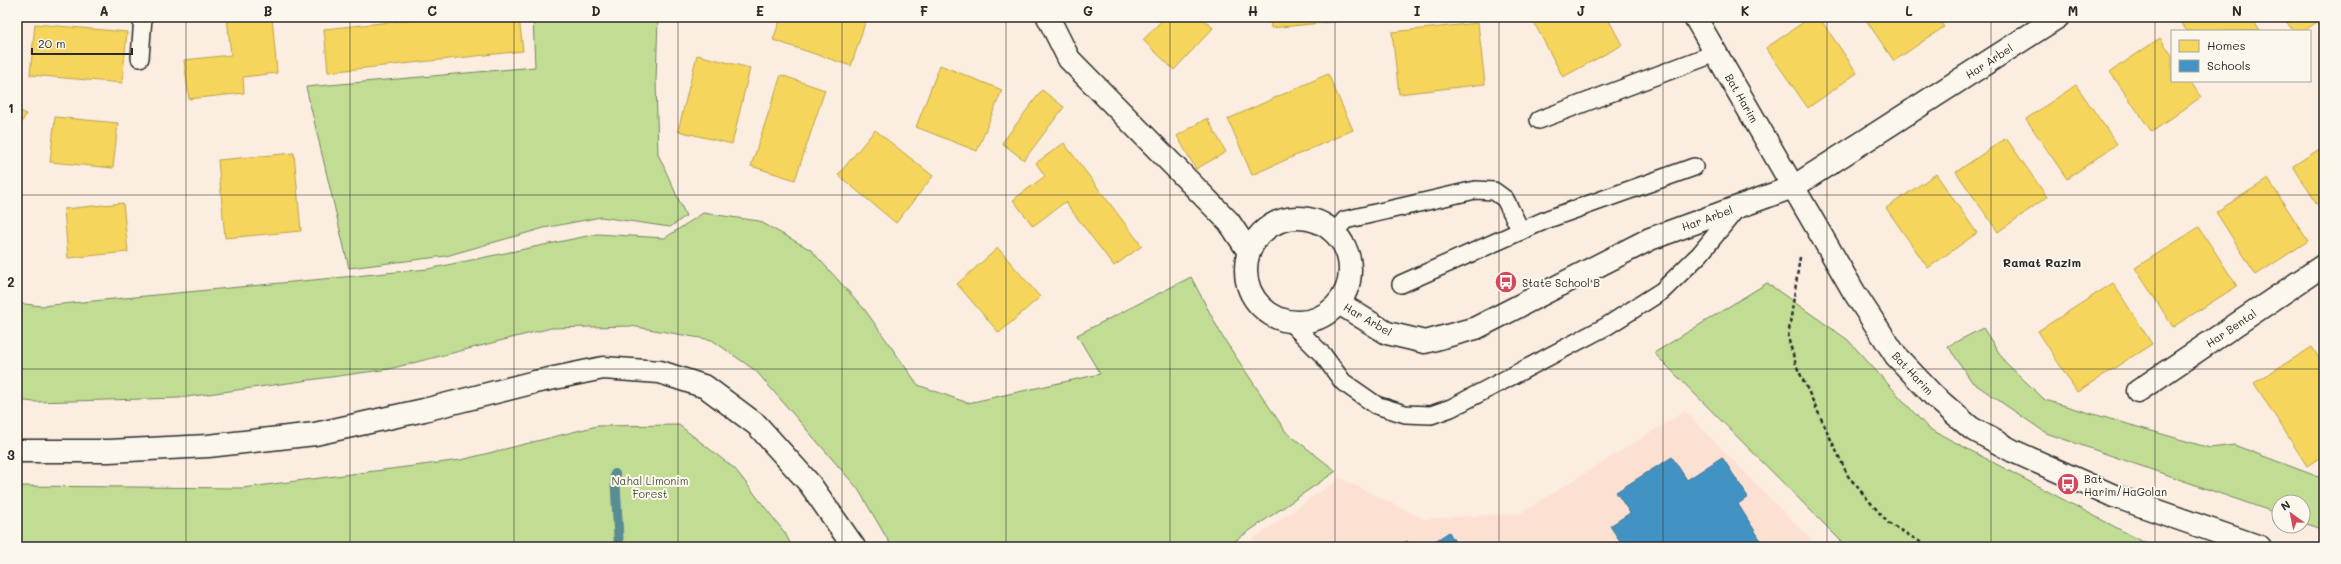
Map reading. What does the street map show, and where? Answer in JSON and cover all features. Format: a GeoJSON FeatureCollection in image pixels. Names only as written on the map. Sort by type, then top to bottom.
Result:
{"type":"FeatureCollection","features":[{"type":"Feature","properties":{"kind":"street"},"geometry":{"type":"LineString","coordinates":[[1048,17],[1069,59],[1229,222],[1249,252]]}},
{"type":"Feature","properties":{"kind":"street","name":"Bat Harim"},"geometry":{"type":"LineString","coordinates":[[1695,17],[1854,292],[1896,356],[1934,396],[1971,428],[2013,451],[2114,496],[2260,547]]}},
{"type":"Feature","properties":{"kind":"street","name":"Har Arbel"},"geometry":{"type":"LineString","coordinates":[[1339,303],[1387,333],[1424,342],[1476,328],[1650,239],[1793,187],[2058,17]]}},
{"type":"Feature","properties":{"kind":"street"},"geometry":{"type":"LineString","coordinates":[[1301,218],[1319,223],[1334,233],[1344,247],[1349,259],[1349,277],[1344,294],[1339,303],[1325,315],[1308,322],[1290,322],[1265,311],[1253,298],[1246,281],[1245,270],[1249,252],[1258,236],[1272,225],[1290,219],[1301,218]]}},
{"type":"Feature","properties":{"kind":"street","name":"Har Bental"},"geometry":{"type":"LineString","coordinates":[[2138,391],[2324,265]]}},
{"type":"Feature","properties":{"kind":"street"},"geometry":{"type":"LineString","coordinates":[[17,451],[108,451],[208,446],[300,435],[424,410],[535,382],[603,368],[660,372],[706,387],[757,425],[810,484],[854,547]]}},
{"type":"Feature","properties":{"kind":"lane"},"geometry":{"type":"LineString","coordinates":[[140,58],[143,17]]}},
{"type":"Feature","properties":{"kind":"lane"},"geometry":{"type":"LineString","coordinates":[[1539,120],[1716,53]]}},
{"type":"Feature","properties":{"kind":"lane"},"geometry":{"type":"LineString","coordinates":[[1401,284],[1521,231],[1694,167]]}},
{"type":"Feature","properties":{"kind":"lane"},"geometry":{"type":"LineString","coordinates":[[1334,233],[1345,220],[1475,190],[1494,191],[1505,199],[1521,231]]}},
{"type":"Feature","properties":{"kind":"lane"},"geometry":{"type":"LineString","coordinates":[[1290,322],[1323,355],[1343,382],[1376,404],[1405,414],[1431,415],[1450,408],[1607,326],[1662,291],[1700,254],[1738,206]]}},
{"type":"Feature","properties":{"kind":"path"},"geometry":{"type":"LineString","coordinates":[[1800,254],[1788,337],[1796,365],[1848,476],[1888,523],[1929,547]]}},
{"type":"Feature","properties":{"kind":"shaded area"},"geometry":{"type":"Polygon","coordinates":[[[1685,411],[1818,547],[1241,547],[1340,478],[1424,519],[1521,513],[1685,411]]]}},
{"type":"Feature","properties":{"kind":"green space"},"geometry":{"type":"Polygon","coordinates":[[[533,17],[658,17],[656,81],[658,154],[686,216],[670,227],[601,217],[544,228],[446,256],[349,268],[306,87],[535,67],[533,17]]]}},
{"type":"Feature","properties":{"kind":"green space"},"geometry":{"type":"Polygon","coordinates":[[[703,213],[759,221],[811,250],[865,310],[918,385],[968,403],[1100,374],[1077,335],[1191,277],[1222,336],[1286,432],[1336,471],[1226,547],[892,547],[858,489],[756,371],[712,340],[631,326],[551,328],[389,369],[179,398],[34,402],[17,400],[17,303],[41,306],[428,269],[597,234],[665,238],[703,213]]]}},
{"type":"Feature","properties":{"kind":"green space"},"geometry":{"type":"Polygon","coordinates":[[[1767,283],[1848,340],[1928,428],[2153,547],[1847,547],[1654,353],[1767,283]]]}},
{"type":"Feature","properties":{"kind":"green space"},"geometry":{"type":"Polygon","coordinates":[[[1983,328],[2005,362],[2045,400],[2210,448],[2234,445],[2324,479],[2324,530],[2311,526],[2311,494],[2271,494],[2271,511],[2046,433],[1972,382],[1948,346],[1983,328]]]}},
{"type":"Feature","properties":{"kind":"green space","name":"Nahal Limonim Forest"},"geometry":{"type":"Polygon","coordinates":[[[679,425],[735,469],[785,533],[792,547],[17,547],[17,486],[242,488],[461,460],[597,426],[679,425]]]}},
{"type":"Feature","properties":{"kind":"building: Homes"},"geometry":{"type":"Polygon","coordinates":[[[227,17],[272,17],[277,73],[243,77],[244,93],[189,99],[184,60],[231,55],[227,17]]]}},
{"type":"Feature","properties":{"kind":"building: Homes"},"geometry":{"type":"Polygon","coordinates":[[[420,17],[519,17],[523,51],[328,72],[324,29],[420,19],[420,17]]]}},
{"type":"Feature","properties":{"kind":"building: Homes"},"geometry":{"type":"Polygon","coordinates":[[[781,17],[867,17],[851,66],[773,40],[781,17]]]}},
{"type":"Feature","properties":{"kind":"building: Homes"},"geometry":{"type":"Polygon","coordinates":[[[1165,17],[1201,17],[1213,28],[1174,70],[1143,40],[1165,17]]]}},
{"type":"Feature","properties":{"kind":"building: Homes"},"geometry":{"type":"Polygon","coordinates":[[[1270,17],[1340,17],[1341,21],[1271,28],[1270,17]]]}},
{"type":"Feature","properties":{"kind":"building: Homes"},"geometry":{"type":"Polygon","coordinates":[[[1531,17],[1607,17],[1622,45],[1563,77],[1531,17]]]}},
{"type":"Feature","properties":{"kind":"building: Homes"},"geometry":{"type":"Polygon","coordinates":[[[1811,17],[1819,17],[1857,73],[1808,108],[1766,48],[1811,17]]]}},
{"type":"Feature","properties":{"kind":"building: Homes"},"geometry":{"type":"Polygon","coordinates":[[[1864,17],[1937,17],[1944,27],[1894,61],[1864,17]]]}},
{"type":"Feature","properties":{"kind":"building: Homes"},"geometry":{"type":"Polygon","coordinates":[[[2183,17],[2251,17],[2259,30],[2186,30],[2179,20],[2183,17]]]}},
{"type":"Feature","properties":{"kind":"building: Homes"},"geometry":{"type":"Polygon","coordinates":[[[2283,17],[2324,17],[2305,30],[2292,30],[2283,17]]]}},
{"type":"Feature","properties":{"kind":"building: Homes"},"geometry":{"type":"Polygon","coordinates":[[[1478,23],[1485,84],[1399,94],[1392,32],[1478,23]]]}},
{"type":"Feature","properties":{"kind":"building: Homes"},"geometry":{"type":"Polygon","coordinates":[[[35,24],[127,32],[122,83],[30,75],[35,24]]]}},
{"type":"Feature","properties":{"kind":"building: Homes"},"geometry":{"type":"Polygon","coordinates":[[[2160,38],[2171,54],[2171,82],[2191,82],[2201,97],[2152,132],[2110,72],[2160,38]]]}},
{"type":"Feature","properties":{"kind":"building: Homes"},"geometry":{"type":"Polygon","coordinates":[[[697,55],[750,68],[732,144],[678,131],[697,55]]]}},
{"type":"Feature","properties":{"kind":"building: Homes"},"geometry":{"type":"Polygon","coordinates":[[[940,65],[1002,90],[977,151],[916,127],[940,65]]]}},
{"type":"Feature","properties":{"kind":"building: Homes"},"geometry":{"type":"Polygon","coordinates":[[[1328,74],[1353,130],[1252,175],[1228,119],[1328,74]]]}},
{"type":"Feature","properties":{"kind":"building: Homes"},"geometry":{"type":"Polygon","coordinates":[[[781,75],[825,90],[795,180],[751,166],[781,75]]]}},
{"type":"Feature","properties":{"kind":"building: Homes"},"geometry":{"type":"Polygon","coordinates":[[[2076,85],[2117,144],[2067,179],[2026,119],[2076,85]]]}},
{"type":"Feature","properties":{"kind":"building: Homes"},"geometry":{"type":"Polygon","coordinates":[[[1042,90],[1064,107],[1024,160],[1002,143],[1042,90]]]}},
{"type":"Feature","properties":{"kind":"building: Homes"},"geometry":{"type":"Polygon","coordinates":[[[17,109],[26,114],[17,132],[17,109]]]}},
{"type":"Feature","properties":{"kind":"building: Homes"},"geometry":{"type":"Polygon","coordinates":[[[55,117],[118,123],[113,168],[50,162],[55,117]]]}},
{"type":"Feature","properties":{"kind":"building: Homes"},"geometry":{"type":"Polygon","coordinates":[[[1207,118],[1226,152],[1196,169],[1177,136],[1207,118]]]}},
{"type":"Feature","properties":{"kind":"building: Homes"},"geometry":{"type":"Polygon","coordinates":[[[875,130],[933,176],[896,223],[838,175],[875,130]]]}},
{"type":"Feature","properties":{"kind":"building: Homes"},"geometry":{"type":"Polygon","coordinates":[[[2006,138],[2047,197],[1998,232],[1956,172],[2006,138]]]}},
{"type":"Feature","properties":{"kind":"building: Homes"},"geometry":{"type":"Polygon","coordinates":[[[1064,143],[1142,246],[1114,266],[1065,202],[1033,226],[1013,200],[1045,176],[1036,163],[1064,143]]]}},
{"type":"Feature","properties":{"kind":"building: Homes"},"geometry":{"type":"Polygon","coordinates":[[[2324,146],[2324,215],[2293,166],[2324,146]]]}},
{"type":"Feature","properties":{"kind":"building: Homes"},"geometry":{"type":"Polygon","coordinates":[[[294,153],[301,231],[225,238],[218,160],[294,153]]]}},
{"type":"Feature","properties":{"kind":"building: Homes"},"geometry":{"type":"Polygon","coordinates":[[[1936,174],[1977,233],[1928,268],[1886,208],[1936,174]]]}},
{"type":"Feature","properties":{"kind":"building: Homes"},"geometry":{"type":"Polygon","coordinates":[[[2268,179],[2308,241],[2256,275],[2216,212],[2268,179]]]}},
{"type":"Feature","properties":{"kind":"building: Homes"},"geometry":{"type":"Polygon","coordinates":[[[123,203],[128,252],[68,258],[64,209],[123,203]]]}},
{"type":"Feature","properties":{"kind":"building: Homes"},"geometry":{"type":"Polygon","coordinates":[[[2199,227],[2237,286],[2173,327],[2135,268],[2199,227]]]}},
{"type":"Feature","properties":{"kind":"building: Homes"},"geometry":{"type":"Polygon","coordinates":[[[998,248],[1040,297],[999,333],[957,284],[998,248]]]}},
{"type":"Feature","properties":{"kind":"building: Homes"},"geometry":{"type":"Polygon","coordinates":[[[2113,283],[2152,344],[2077,392],[2038,331],[2113,283]]]}},
{"type":"Feature","properties":{"kind":"building: Homes"},"geometry":{"type":"Polygon","coordinates":[[[2312,347],[2324,366],[2324,455],[2307,466],[2254,383],[2312,347]]]}},
{"type":"Feature","properties":{"kind":"building: Schools"},"geometry":{"type":"Polygon","coordinates":[[[1672,457],[1687,480],[1722,457],[1748,497],[1738,504],[1765,547],[1624,547],[1610,526],[1630,513],[1616,492],[1672,457]]]}},
{"type":"Feature","properties":{"kind":"building: Schools"},"geometry":{"type":"Polygon","coordinates":[[[1449,532],[1458,547],[1426,547],[1449,532]]]}},
{"type":"Feature","properties":{"kind":"building: Schools"},"geometry":{"type":"Polygon","coordinates":[[[1407,541],[1411,547],[1398,547],[1407,541]]]}},
{"type":"Feature","properties":{"kind":"waterway"},"geometry":{"type":"LineString","coordinates":[[615,474],[619,547]]}},
{"type":"Feature","properties":{"kind":"place","name":"State School B"},"geometry":{"type":"Point","coordinates":[1506,282]}},
{"type":"Feature","properties":{"kind":"place","name":"Bat Harim/HaGolan"},"geometry":{"type":"Point","coordinates":[2068,484]}},
{"type":"Feature","properties":{"kind":"district","name":"Ramat Razim"},"geometry":{"type":"Point","coordinates":[2042,262]}}]}
